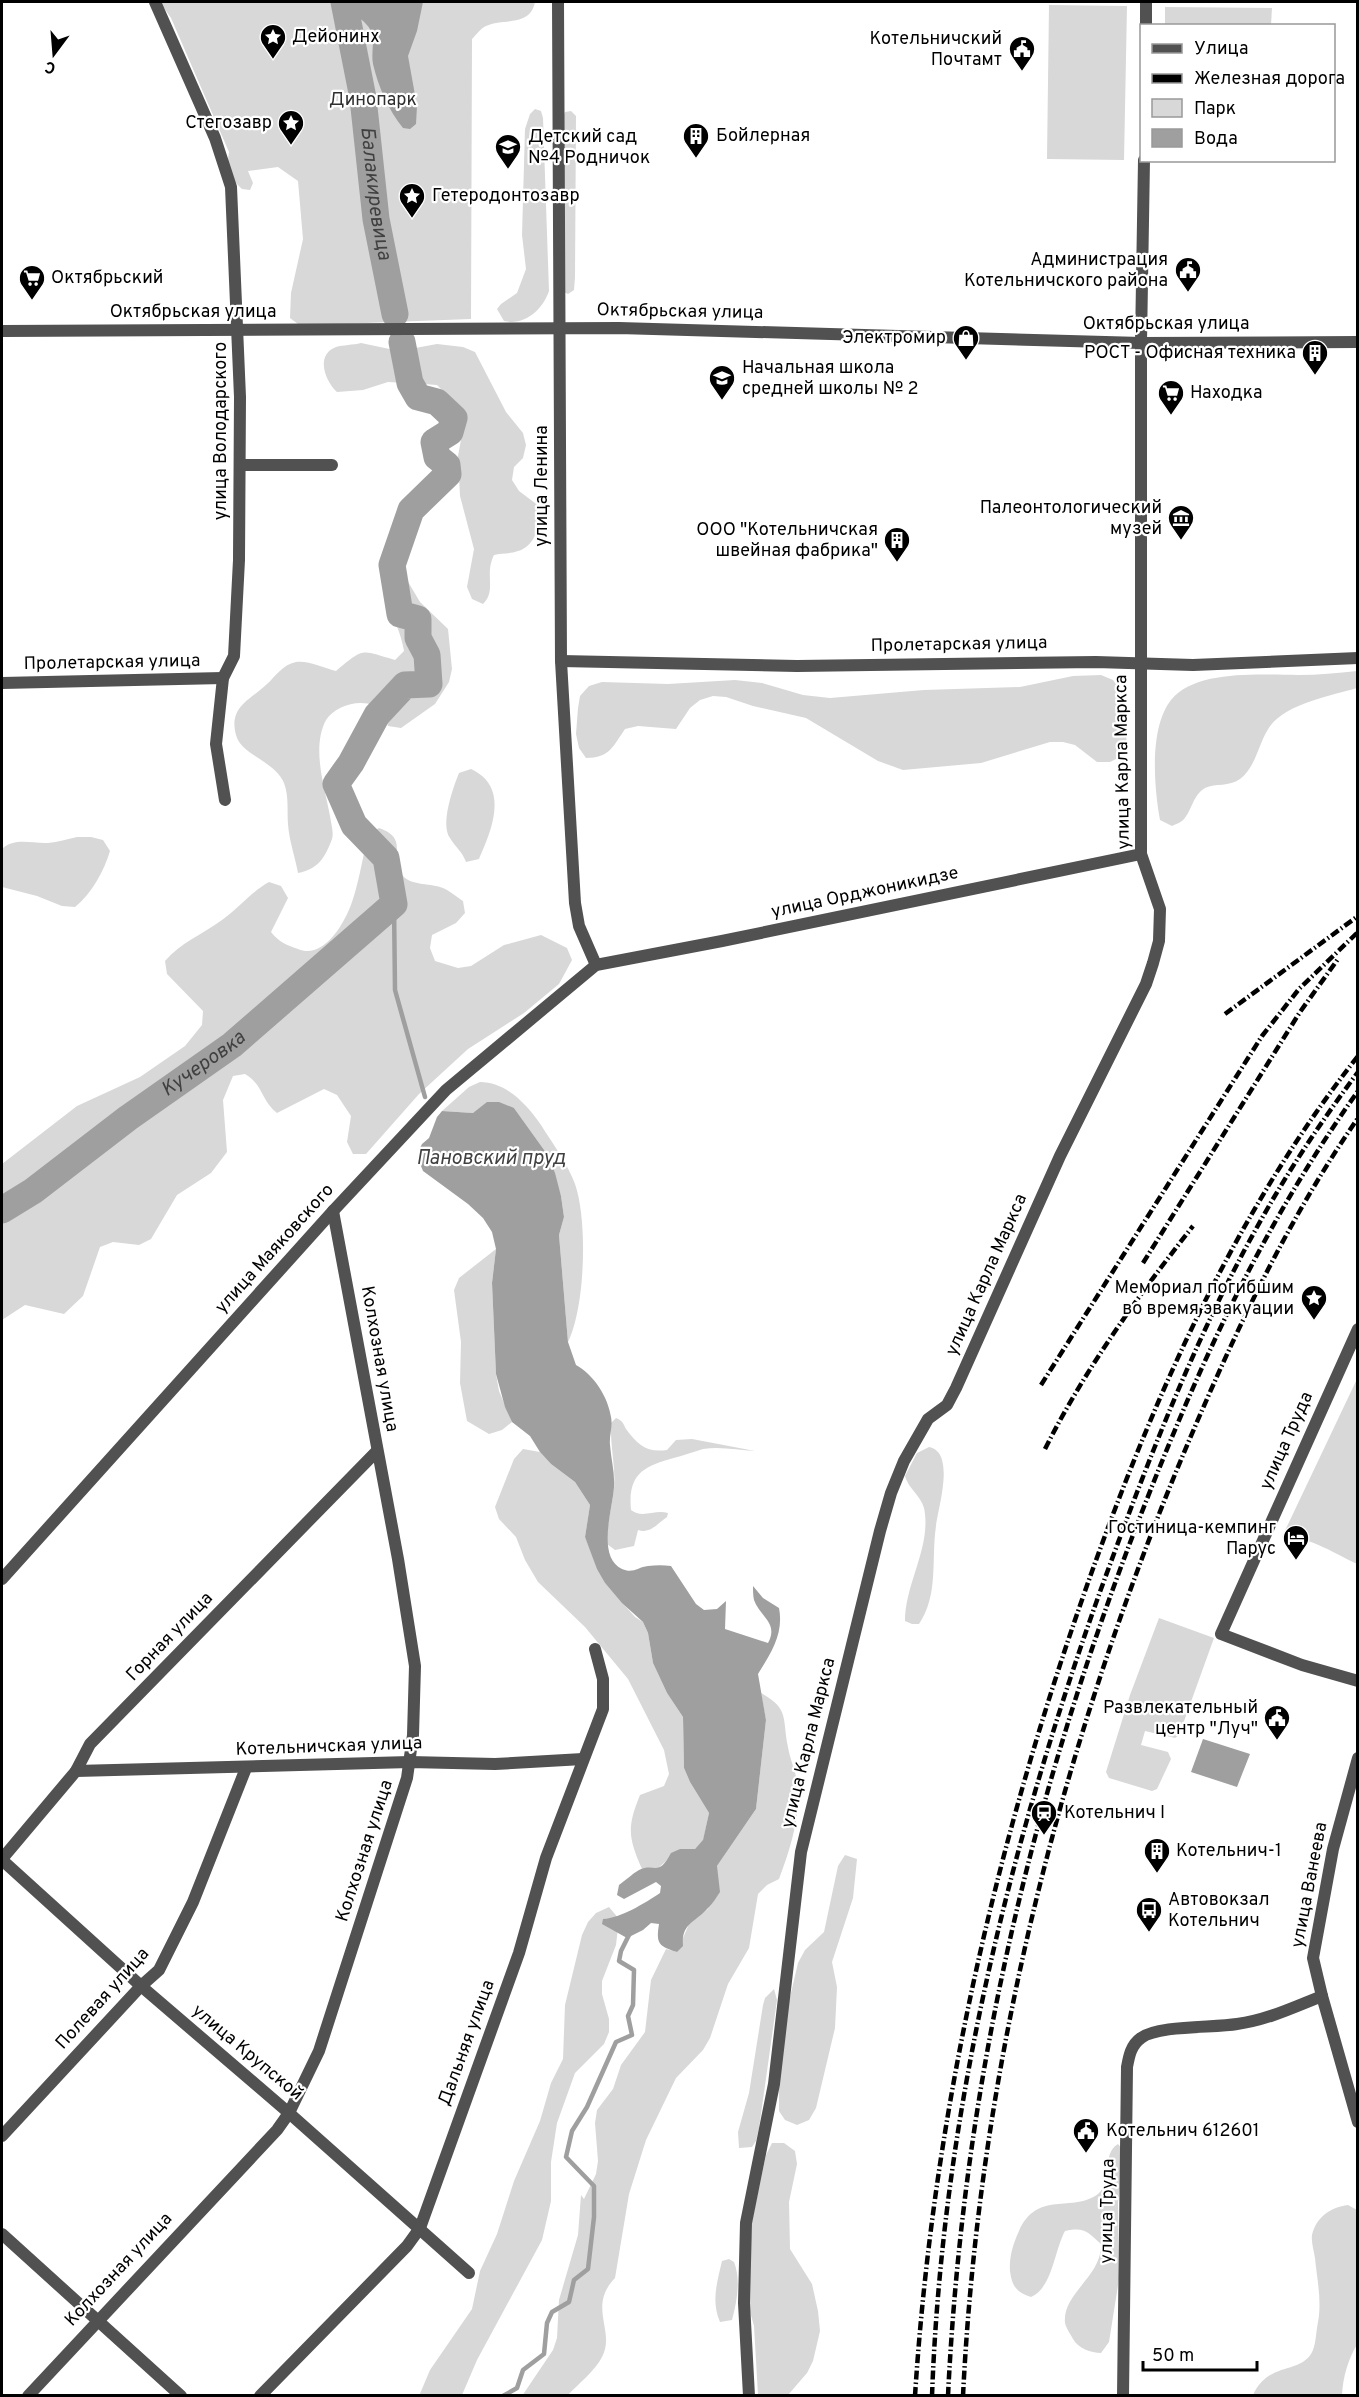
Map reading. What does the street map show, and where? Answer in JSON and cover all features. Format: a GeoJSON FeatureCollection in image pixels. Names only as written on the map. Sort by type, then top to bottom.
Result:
{"type":"FeatureCollection","features":[{"type":"Feature","properties":{"kind":"street","name":"улица Володарского"},"geometry":{"type":"LineString","coordinates":[[155,2],[215,138],[231,186],[238,330],[240,465],[239,560],[234,656],[223,678],[216,744],[225,800]]}},
{"type":"Feature","properties":{"kind":"street","name":"улица Ленина"},"geometry":{"type":"LineString","coordinates":[[558,2],[561,661],[575,903],[579,926],[596,965]]}},
{"type":"Feature","properties":{"kind":"street"},"geometry":{"type":"LineString","coordinates":[[1146,2],[1146,24]]}},
{"type":"Feature","properties":{"kind":"street","name":"улица Карла Маркса"},"geometry":{"type":"LineString","coordinates":[[748,2396],[744,2303],[747,2223],[774,2084],[801,1852],[880,1531],[891,1493],[904,1461],[928,1419],[947,1405],[956,1388],[1060,1156],[1146,984],[1159,941],[1160,909],[1141,854],[1141,343],[1144,162]]}},
{"type":"Feature","properties":{"kind":"street","name":"Октябрьская улица"},"geometry":{"type":"LineString","coordinates":[[2,331],[560,328],[1141,343],[1358,342]]}},
{"type":"Feature","properties":{"kind":"street"},"geometry":{"type":"LineString","coordinates":[[240,465],[332,465]]}},
{"type":"Feature","properties":{"kind":"street","name":"Пролетарская улица"},"geometry":{"type":"LineString","coordinates":[[561,661],[797,666],[1228,664],[1358,658]]}},
{"type":"Feature","properties":{"kind":"street","name":"Пролетарская улица"},"geometry":{"type":"LineString","coordinates":[[2,683],[223,678]]}},
{"type":"Feature","properties":{"kind":"street","name":"улица Орджоникидзе"},"geometry":{"type":"LineString","coordinates":[[596,965],[722,942],[1141,854]]}},
{"type":"Feature","properties":{"kind":"street","name":"улица Маяковского"},"geometry":{"type":"LineString","coordinates":[[2,1579],[333,1211],[446,1090],[596,965]]}},
{"type":"Feature","properties":{"kind":"street","name":"Колхозная улица"},"geometry":{"type":"LineString","coordinates":[[28,2396],[277,2130],[289,2113],[319,2051],[407,1778],[416,1666],[333,1211]]}},
{"type":"Feature","properties":{"kind":"street","name":"улица Труда"},"geometry":{"type":"LineString","coordinates":[[1358,1329],[1221,1634],[1302,1665],[1358,1681]]}},
{"type":"Feature","properties":{"kind":"street","name":"Горная улица"},"geometry":{"type":"LineString","coordinates":[[2,1860],[76,1771],[90,1744],[377,1451]]}},
{"type":"Feature","properties":{"kind":"street","name":"Дальняя улица"},"geometry":{"type":"LineString","coordinates":[[260,2396],[407,2246],[420,2228],[519,1953],[546,1858],[599,1721],[604,1698],[603,1679],[595,1648]]}},
{"type":"Feature","properties":{"kind":"street","name":"улица Ванеева"},"geometry":{"type":"LineString","coordinates":[[1358,1758],[1333,1849],[1313,1958],[1358,2122]]}},
{"type":"Feature","properties":{"kind":"street","name":"Котельничская улица"},"geometry":{"type":"LineString","coordinates":[[76,1771],[410,1762],[495,1764],[583,1759]]}},
{"type":"Feature","properties":{"kind":"street","name":"Полевая улица"},"geometry":{"type":"LineString","coordinates":[[2,2136],[141,1986],[159,1970],[193,1902],[246,1768]]}},
{"type":"Feature","properties":{"kind":"street","name":"улица Крупской"},"geometry":{"type":"LineString","coordinates":[[2,1860],[141,1986],[289,2113],[469,2273]]}},
{"type":"Feature","properties":{"kind":"street","name":"улица Труда"},"geometry":{"type":"LineString","coordinates":[[1123,2396],[1127,2067],[1131,2049],[1141,2037],[1156,2031],[1238,2024],[1268,2018],[1322,1996]]}},
{"type":"Feature","properties":{"kind":"street"},"geometry":{"type":"LineString","coordinates":[[2,2234],[181,2396]]}},
{"type":"Feature","properties":{"kind":"green space","name":"Динопарк"},"geometry":{"type":"Polygon","coordinates":[[[160,2],[535,2],[528,15],[486,26],[472,39],[471,319],[313,325],[298,324],[290,318],[291,293],[303,239],[298,181],[278,167],[248,171],[253,183],[250,190],[242,189],[234,181],[228,163],[229,152],[171,18],[160,2]]]}},
{"type":"Feature","properties":{"kind":"green space"},"geometry":{"type":"Polygon","coordinates":[[[1049,5],[1127,6],[1124,160],[1047,159],[1049,5]]]}},
{"type":"Feature","properties":{"kind":"green space"},"geometry":{"type":"Polygon","coordinates":[[[1165,7],[1272,8],[1271,24],[1165,24],[1165,7]]]}},
{"type":"Feature","properties":{"kind":"green space"},"geometry":{"type":"Polygon","coordinates":[[[535,109],[541,111],[543,118],[549,291],[538,310],[532,315],[519,321],[504,321],[497,309],[517,293],[526,269],[522,235],[525,129],[530,114],[535,109]]]}},
{"type":"Feature","properties":{"kind":"green space"},"geometry":{"type":"Polygon","coordinates":[[[571,111],[576,116],[575,277],[574,290],[568,294],[562,291],[562,118],[565,112],[571,111]]]}},
{"type":"Feature","properties":{"kind":"green space"},"geometry":{"type":"Polygon","coordinates":[[[361,343],[399,351],[437,344],[463,347],[475,352],[506,412],[523,433],[526,445],[523,458],[514,467],[512,480],[519,491],[539,506],[538,526],[533,539],[524,548],[515,552],[494,555],[490,569],[489,593],[483,604],[472,599],[467,587],[474,549],[460,496],[458,456],[463,429],[456,404],[437,385],[388,382],[363,390],[337,392],[326,375],[324,362],[326,356],[336,347],[361,343]]]}},
{"type":"Feature","properties":{"kind":"green space"},"geometry":{"type":"Polygon","coordinates":[[[407,580],[420,602],[448,629],[452,669],[449,682],[435,704],[401,728],[388,726],[385,716],[377,707],[362,703],[345,706],[331,714],[326,720],[319,755],[333,837],[320,862],[311,869],[298,873],[289,830],[284,783],[280,775],[239,742],[234,725],[235,717],[243,704],[291,663],[305,662],[336,671],[358,654],[363,653],[395,660],[404,651],[387,600],[394,583],[407,580]]]}},
{"type":"Feature","properties":{"kind":"green space"},"geometry":{"type":"Polygon","coordinates":[[[1357,671],[1357,688],[1308,702],[1283,714],[1274,722],[1267,731],[1249,769],[1240,779],[1205,788],[1179,823],[1172,826],[1160,820],[1155,775],[1156,742],[1164,712],[1171,700],[1182,690],[1213,678],[1230,676],[1313,675],[1357,671]]]}},
{"type":"Feature","properties":{"kind":"green space"},"geometry":{"type":"Polygon","coordinates":[[[1101,675],[1113,680],[1121,691],[1127,744],[1122,756],[1110,762],[1097,762],[1075,745],[1050,742],[981,763],[903,770],[878,761],[806,718],[753,706],[726,697],[713,696],[700,700],[690,708],[676,729],[638,726],[625,729],[614,746],[601,756],[586,758],[579,748],[576,734],[580,696],[589,686],[602,682],[668,684],[735,680],[762,683],[803,695],[830,698],[924,690],[1020,687],[1073,676],[1101,675]]]}},
{"type":"Feature","properties":{"kind":"green space"},"geometry":{"type":"Polygon","coordinates":[[[471,769],[483,777],[491,787],[494,810],[489,835],[479,859],[466,862],[450,838],[446,824],[448,806],[459,773],[471,769]]]}},
{"type":"Feature","properties":{"kind":"green space"},"geometry":{"type":"Polygon","coordinates":[[[379,828],[389,832],[394,838],[397,862],[403,876],[417,883],[443,888],[463,901],[465,913],[456,923],[432,935],[430,948],[435,961],[458,968],[471,966],[504,945],[541,935],[567,948],[572,960],[559,984],[524,1013],[468,1049],[419,1094],[366,1154],[353,1154],[347,1142],[351,1116],[337,1095],[324,1089],[277,1113],[251,1078],[245,1074],[233,1076],[223,1100],[227,1152],[211,1173],[177,1195],[151,1239],[139,1245],[113,1242],[100,1247],[83,1296],[64,1314],[25,1305],[2,1320],[2,1164],[77,1106],[140,1077],[185,1046],[202,1025],[203,1011],[167,974],[165,961],[263,886],[269,882],[281,886],[288,898],[271,932],[283,943],[306,951],[314,950],[329,941],[340,927],[351,904],[368,835],[379,828]]]}},
{"type":"Feature","properties":{"kind":"green space"},"geometry":{"type":"Polygon","coordinates":[[[77,837],[103,840],[110,851],[97,881],[75,907],[62,906],[37,896],[2,887],[2,849],[7,845],[18,842],[48,843],[77,837]]]}},
{"type":"Feature","properties":{"kind":"green space"},"geometry":{"type":"Polygon","coordinates":[[[480,1082],[490,1083],[507,1090],[529,1109],[560,1154],[575,1184],[582,1220],[583,1264],[578,1308],[568,1342],[559,1235],[564,1217],[561,1196],[547,1154],[514,1108],[481,1109],[473,1113],[442,1111],[469,1087],[480,1082]]]}},
{"type":"Feature","properties":{"kind":"green space"},"geometry":{"type":"Polygon","coordinates":[[[496,1249],[492,1283],[496,1374],[499,1391],[512,1422],[502,1430],[489,1434],[467,1421],[460,1383],[461,1342],[454,1290],[459,1278],[496,1249]]]}},
{"type":"Feature","properties":{"kind":"green space"},"geometry":{"type":"Polygon","coordinates":[[[1357,1379],[1357,1564],[1310,1541],[1282,1537],[1357,1379]]]}},
{"type":"Feature","properties":{"kind":"green space"},"geometry":{"type":"Polygon","coordinates":[[[616,1418],[623,1422],[630,1435],[648,1449],[667,1450],[676,1440],[692,1439],[755,1451],[703,1449],[650,1466],[642,1471],[632,1486],[631,1510],[640,1514],[663,1512],[668,1513],[667,1517],[646,1531],[638,1530],[634,1546],[615,1550],[607,1544],[607,1537],[614,1489],[611,1423],[616,1418]]]}},
{"type":"Feature","properties":{"kind":"green space"},"geometry":{"type":"Polygon","coordinates":[[[929,1447],[937,1451],[942,1459],[944,1469],[942,1494],[936,1526],[932,1589],[919,1624],[912,1624],[905,1621],[906,1607],[922,1550],[925,1522],[924,1508],[905,1476],[917,1453],[929,1447]]]}},
{"type":"Feature","properties":{"kind":"green space"},"geometry":{"type":"Polygon","coordinates":[[[523,1449],[540,1452],[551,1464],[575,1482],[590,1505],[585,1537],[605,1583],[635,1617],[643,1622],[648,1633],[653,1663],[667,1693],[683,1717],[684,1768],[709,1813],[703,1841],[695,1849],[680,1849],[657,1869],[642,1869],[632,1840],[631,1824],[640,1795],[664,1786],[669,1774],[664,1750],[628,1679],[585,1627],[538,1582],[525,1560],[516,1537],[499,1519],[495,1507],[514,1459],[523,1449]]]}},
{"type":"Feature","properties":{"kind":"green space"},"geometry":{"type":"Polygon","coordinates":[[[1159,1618],[1214,1638],[1179,1735],[1175,1738],[1145,1731],[1141,1745],[1168,1752],[1171,1759],[1157,1789],[1152,1791],[1109,1778],[1106,1772],[1130,1695],[1159,1618]]]}},
{"type":"Feature","properties":{"kind":"green space"},"geometry":{"type":"Polygon","coordinates":[[[761,1693],[777,1704],[781,1710],[797,1783],[797,1811],[787,1857],[779,1879],[767,1885],[758,1894],[749,1948],[728,1984],[710,2038],[703,2050],[676,2078],[646,2140],[629,2194],[615,2278],[603,2299],[606,2338],[602,2357],[591,2372],[568,2395],[522,2396],[553,2350],[557,2338],[559,2300],[578,2235],[581,2195],[584,2199],[596,2174],[597,2110],[613,2089],[621,2065],[645,2032],[651,1980],[666,1949],[677,1952],[689,1924],[708,1909],[717,1866],[756,1809],[766,1720],[761,1693]]]}},
{"type":"Feature","properties":{"kind":"green space"},"geometry":{"type":"Polygon","coordinates":[[[845,1855],[857,1859],[853,1898],[832,1962],[837,1987],[835,2028],[816,2108],[809,2120],[797,2125],[785,2120],[779,2111],[779,2044],[798,1963],[805,1950],[824,1932],[838,1866],[845,1855]]]}},
{"type":"Feature","properties":{"kind":"green space"},"geometry":{"type":"Polygon","coordinates":[[[609,1907],[619,1919],[616,1945],[602,1981],[609,2032],[604,2044],[575,2073],[557,2123],[551,2162],[551,2201],[542,2240],[477,2360],[462,2395],[419,2396],[430,2370],[472,2309],[480,2271],[497,2234],[514,2181],[540,2121],[551,2083],[563,2059],[565,2005],[582,1935],[588,1922],[596,1913],[609,1907]]]}},
{"type":"Feature","properties":{"kind":"green space"},"geometry":{"type":"Polygon","coordinates":[[[774,1989],[777,2000],[759,2128],[752,2147],[739,2148],[738,2132],[749,2093],[763,2005],[765,1998],[774,1989]]]}},
{"type":"Feature","properties":{"kind":"green space"},"geometry":{"type":"Polygon","coordinates":[[[772,2143],[784,2143],[795,2151],[797,2164],[789,2202],[790,2249],[812,2284],[820,2331],[813,2361],[807,2373],[788,2395],[758,2395],[754,2326],[747,2301],[752,2221],[766,2155],[772,2143]]]}},
{"type":"Feature","properties":{"kind":"green space"},"geometry":{"type":"Polygon","coordinates":[[[1118,2144],[1122,2149],[1124,2161],[1118,2202],[1119,2279],[1109,2342],[1101,2353],[1097,2353],[1078,2345],[1065,2323],[1070,2303],[1100,2256],[1101,2244],[1085,2231],[1065,2231],[1049,2277],[1038,2292],[1031,2297],[1019,2291],[1014,2285],[1010,2261],[1019,2231],[1027,2218],[1035,2211],[1045,2206],[1078,2202],[1098,2194],[1105,2183],[1110,2154],[1118,2144]]]}},
{"type":"Feature","properties":{"kind":"green space"},"geometry":{"type":"Polygon","coordinates":[[[1348,2205],[1357,2210],[1358,2343],[1347,2368],[1342,2395],[1253,2395],[1267,2377],[1299,2364],[1313,2351],[1320,2306],[1312,2235],[1317,2223],[1325,2214],[1348,2205]]]}},
{"type":"Feature","properties":{"kind":"green space"},"geometry":{"type":"Polygon","coordinates":[[[729,2259],[734,2262],[736,2269],[737,2298],[732,2320],[720,2322],[715,2299],[717,2284],[722,2261],[729,2259]]]}},
{"type":"Feature","properties":{"kind":"water"},"geometry":{"type":"Polygon","coordinates":[[[335,2],[423,2],[417,31],[408,56],[417,106],[416,124],[410,129],[403,128],[381,89],[373,64],[371,31],[360,18],[335,2]]]}},
{"type":"Feature","properties":{"kind":"water","name":"Пановский пруд"},"geometry":{"type":"Polygon","coordinates":[[[487,1102],[499,1102],[514,1108],[547,1154],[555,1173],[564,1217],[559,1235],[568,1342],[576,1365],[589,1375],[603,1394],[611,1417],[610,1445],[614,1482],[608,1543],[614,1563],[629,1571],[648,1566],[671,1566],[696,1604],[704,1610],[717,1609],[726,1601],[725,1629],[768,1643],[771,1636],[770,1625],[754,1600],[753,1586],[763,1598],[779,1608],[778,1635],[772,1651],[758,1674],[766,1720],[756,1809],[717,1866],[720,1892],[710,1906],[684,1932],[683,1946],[677,1952],[662,1946],[658,1940],[659,1924],[651,1923],[627,1938],[602,1924],[603,1919],[625,1913],[654,1897],[660,1893],[661,1886],[656,1882],[624,1899],[617,1895],[619,1885],[639,1870],[663,1865],[671,1853],[680,1849],[695,1849],[703,1840],[709,1813],[684,1768],[683,1717],[667,1693],[653,1663],[648,1633],[643,1622],[622,1603],[605,1583],[597,1569],[585,1537],[590,1505],[575,1482],[551,1464],[530,1436],[512,1422],[505,1407],[496,1374],[492,1283],[496,1249],[492,1232],[483,1218],[468,1204],[423,1171],[419,1161],[418,1152],[429,1138],[437,1117],[442,1111],[473,1113],[487,1102]]]}},
{"type":"Feature","properties":{"kind":"water"},"geometry":{"type":"Polygon","coordinates":[[[1203,1739],[1250,1754],[1237,1787],[1191,1772],[1203,1739]]]}},
{"type":"Feature","properties":{"kind":"waterway","name":"Балакиревица"},"geometry":{"type":"LineString","coordinates":[[344,2],[363,98],[376,219],[395,314]]}},
{"type":"Feature","properties":{"kind":"waterway","name":"Балакиревица"},"geometry":{"type":"LineString","coordinates":[[2,1210],[33,1191],[128,1118],[232,1045],[394,904],[386,858],[354,825],[336,784],[351,763],[377,715],[405,685],[429,684],[427,655],[418,638],[418,619],[400,614],[392,565],[411,510],[448,474],[447,465],[437,457],[434,442],[450,432],[454,418],[437,402],[418,397],[410,383],[402,342]]}},
{"type":"Feature","properties":{"kind":"waterway"},"geometry":{"type":"LineString","coordinates":[[394,904],[395,990],[425,1097]]}},
{"type":"Feature","properties":{"kind":"waterway"},"geometry":{"type":"LineString","coordinates":[[503,2396],[517,2388],[523,2370],[544,2354],[547,2323],[552,2312],[569,2302],[574,2280],[588,2269],[594,2217],[594,2186],[566,2157],[572,2131],[587,2107],[616,2042],[632,2035],[628,2016],[633,2005],[634,1970],[619,1961],[629,1935]]}},
{"type":"Feature","properties":{"kind":"railway"},"geometry":{"type":"LineString","coordinates":[[1225,1014],[1358,916]]}},
{"type":"Feature","properties":{"kind":"railway"},"geometry":{"type":"LineString","coordinates":[[1041,1385],[1262,1036],[1299,989],[1358,932]]}},
{"type":"Feature","properties":{"kind":"railway"},"geometry":{"type":"LineString","coordinates":[[1143,1263],[1300,1012],[1338,959]]}},
{"type":"Feature","properties":{"kind":"railway"},"geometry":{"type":"LineString","coordinates":[[915,2396],[924,2291],[953,2083],[998,1878],[1056,1676],[1115,1508],[1203,1305],[1274,1177],[1314,1115],[1358,1056]]}},
{"type":"Feature","properties":{"kind":"railway"},"geometry":{"type":"LineString","coordinates":[[932,2396],[938,2292],[965,2087],[985,1986],[1009,1886],[1067,1687],[1136,1495],[1215,1309],[1237,1264],[1283,1182],[1358,1072]]}},
{"type":"Feature","properties":{"kind":"railway"},"geometry":{"type":"LineString","coordinates":[[948,2396],[956,2280],[969,2166],[987,2054],[1009,1942],[1068,1722],[1104,1613],[1145,1504],[1213,1343],[1265,1240],[1325,1140],[1358,1091]]}},
{"type":"Feature","properties":{"kind":"railway"},"geometry":{"type":"LineString","coordinates":[[963,2396],[972,2273],[987,2151],[1008,2030],[1034,1909],[1065,1790],[1102,1673],[1143,1557],[1188,1443],[1244,1317],[1286,1235],[1358,1118]]}},
{"type":"Feature","properties":{"kind":"railway"},"geometry":{"type":"LineString","coordinates":[[1045,1449],[1077,1390],[1113,1334],[1193,1226]]}},
{"type":"Feature","properties":{"kind":"place","name":"Дейонинх"},"geometry":{"type":"Point","coordinates":[273,60]}},
{"type":"Feature","properties":{"kind":"place","name":"Котельничский Почтамт"},"geometry":{"type":"Point","coordinates":[1022,72]}},
{"type":"Feature","properties":{"kind":"place","name":"Стегозавр"},"geometry":{"type":"Point","coordinates":[291,146]}},
{"type":"Feature","properties":{"kind":"place","name":"Бойлерная"},"geometry":{"type":"Point","coordinates":[696,159]}},
{"type":"Feature","properties":{"kind":"place","name":"Детский сад №4 Родничок"},"geometry":{"type":"Point","coordinates":[508,170]}},
{"type":"Feature","properties":{"kind":"place","name":"Гетеродонтозавр"},"geometry":{"type":"Point","coordinates":[412,219]}},
{"type":"Feature","properties":{"kind":"place","name":"Администрация Котельничского района"},"geometry":{"type":"Point","coordinates":[1188,293]}},
{"type":"Feature","properties":{"kind":"place","name":"Октябрьский"},"geometry":{"type":"Point","coordinates":[32,301]}},
{"type":"Feature","properties":{"kind":"place","name":"Электромир"},"geometry":{"type":"Point","coordinates":[966,361]}},
{"type":"Feature","properties":{"kind":"place","name":"РОСТ - Офисная техника"},"geometry":{"type":"Point","coordinates":[1315,376]}},
{"type":"Feature","properties":{"kind":"place","name":"Начальная школа средней школы № 2"},"geometry":{"type":"Point","coordinates":[722,401]}},
{"type":"Feature","properties":{"kind":"place","name":"Находка"},"geometry":{"type":"Point","coordinates":[1171,416]}},
{"type":"Feature","properties":{"kind":"place","name":"Палеонтологический музей"},"geometry":{"type":"Point","coordinates":[1181,541]}},
{"type":"Feature","properties":{"kind":"place","name":"ООО \"Котельничская швейная фабрика\""},"geometry":{"type":"Point","coordinates":[897,563]}},
{"type":"Feature","properties":{"kind":"place","name":"Мемориал погибшим во время эвакуации"},"geometry":{"type":"Point","coordinates":[1314,1321]}},
{"type":"Feature","properties":{"kind":"place","name":"Гостиница-кемпинг Парус"},"geometry":{"type":"Point","coordinates":[1296,1561]}},
{"type":"Feature","properties":{"kind":"place","name":"Развлекательный центр \"Луч\""},"geometry":{"type":"Point","coordinates":[1277,1741]}},
{"type":"Feature","properties":{"kind":"place","name":"Котельнич I"},"geometry":{"type":"Point","coordinates":[1044,1836]}},
{"type":"Feature","properties":{"kind":"place","name":"Котельнич-1"},"geometry":{"type":"Point","coordinates":[1157,1874]}},
{"type":"Feature","properties":{"kind":"place","name":"Автовокзал Котельнич"},"geometry":{"type":"Point","coordinates":[1149,1933]}},
{"type":"Feature","properties":{"kind":"place","name":"Котельнич 612601"},"geometry":{"type":"Point","coordinates":[1086,2154]}},
{"type":"Feature","properties":{"kind":"water label","name":"Кучеровка"},"geometry":{"type":"Point","coordinates":[203,1064]}}]}
